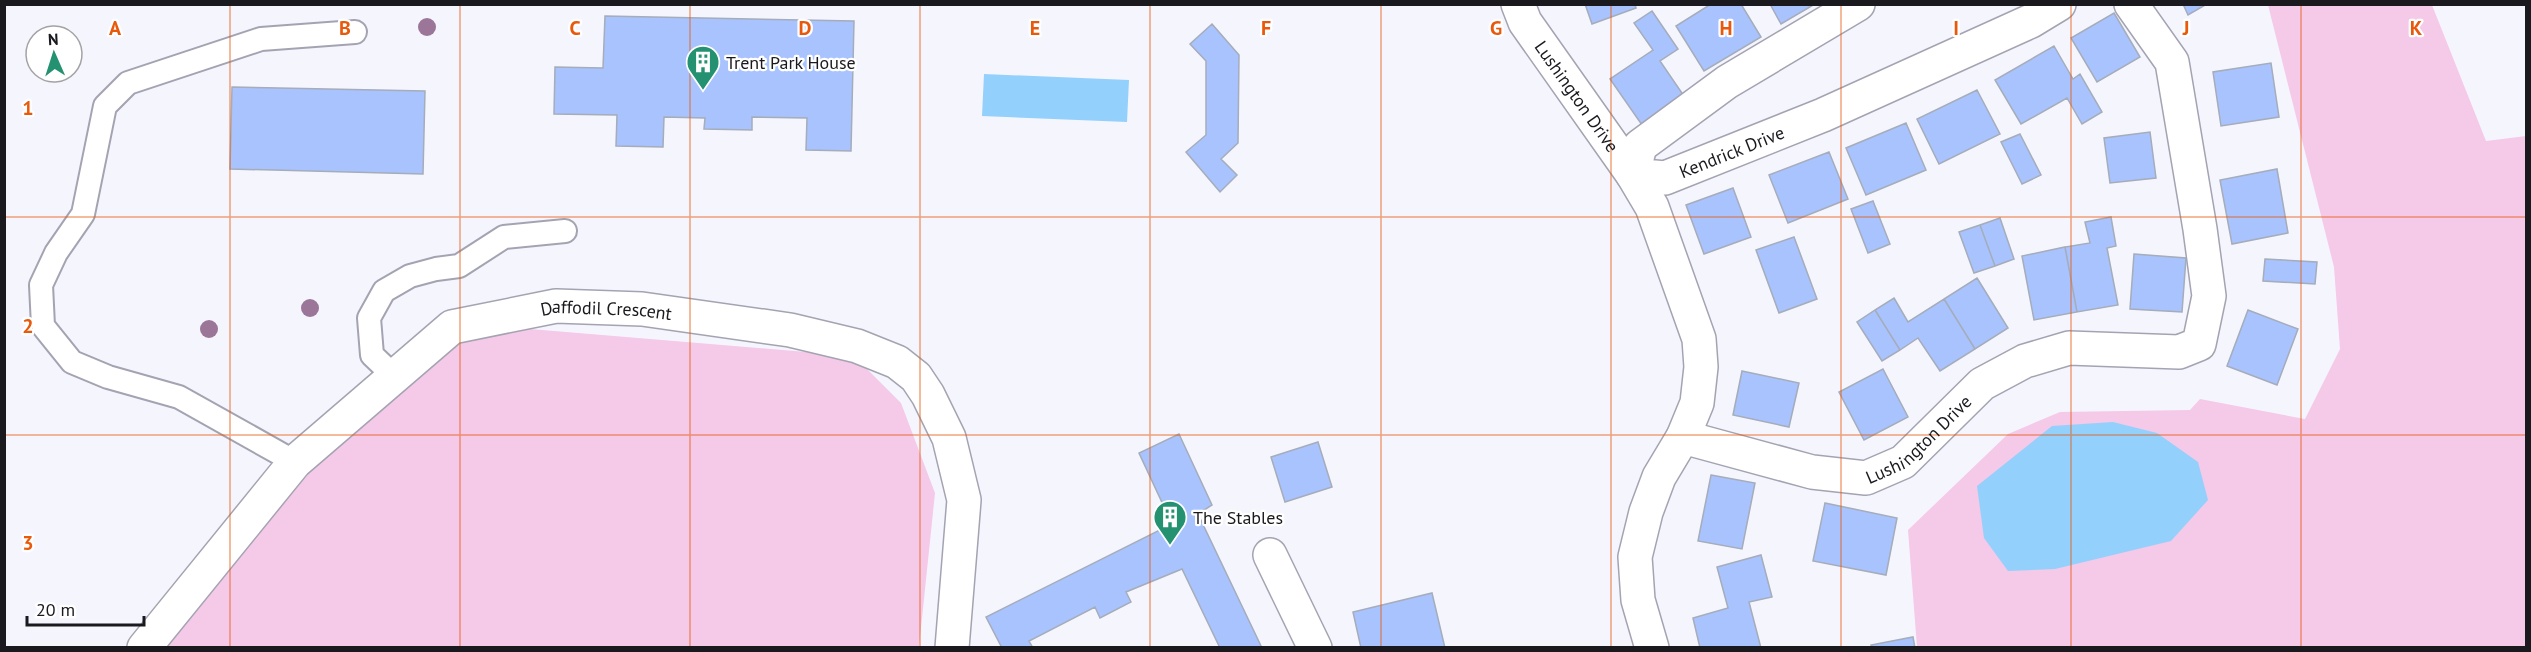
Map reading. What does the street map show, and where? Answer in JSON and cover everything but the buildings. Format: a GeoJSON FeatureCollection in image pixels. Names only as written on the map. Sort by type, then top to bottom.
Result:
{"type":"FeatureCollection","features":[{"type":"Feature","properties":{"kind":"street","name":"Lushington Drive"},"geometry":{"type":"LineString","coordinates":[[1518,4],[1525,22],[1633,175],[1652,207],[1699,339],[1701,367],[1697,402],[1683,437],[1812,472],[1866,478],[1903,462],[1982,384],[2025,361],[2069,348],[2179,352],[2199,344],[2209,296],[2172,62],[2131,4]]}},
{"type":"Feature","properties":{"kind":"street"},"geometry":{"type":"LineString","coordinates":[[1633,175],[1640,146],[1727,82],[1858,4]]}},
{"type":"Feature","properties":{"kind":"street","name":"Kendrick Drive"},"geometry":{"type":"LineString","coordinates":[[1633,175],[1665,178],[1823,115],[2021,26],[2058,4]]}},
{"type":"Feature","properties":{"kind":"street","name":"Daffodil Crescent"},"geometry":{"type":"LineString","coordinates":[[144,648],[295,462],[452,327],[556,306],[642,309],[790,330],[857,346],[897,362],[916,377],[949,438],[964,500],[952,648]]}},
{"type":"Feature","properties":{"kind":"street"},"geometry":{"type":"LineString","coordinates":[[1652,648],[1638,600],[1635,557],[1646,512],[1659,477],[1683,437]]}},
{"type":"Feature","properties":{"kind":"street"},"geometry":{"type":"LineString","coordinates":[[1270,555],[1315,648]]}},
{"type":"Feature","properties":{"kind":"lane"},"geometry":{"type":"LineString","coordinates":[[295,462],[179,397],[108,377],[72,362],[43,326],[41,285],[56,253],[83,213],[105,106],[128,83],[261,39],[356,32]]}},
{"type":"Feature","properties":{"kind":"lane"},"geometry":{"type":"LineString","coordinates":[[394,376],[372,355],[369,318],[384,291],[410,276],[459,266],[504,237],[565,231]]}},
{"type":"Feature","properties":{"kind":"shaded area"},"geometry":{"type":"Polygon","coordinates":[[[2268,5],[2432,5],[2486,141],[2526,136],[2526,647],[1917,647],[1908,530],[2008,434],[2060,412],[2190,410],[2200,399],[2305,419],[2340,349],[2334,267],[2268,5]]]}},
{"type":"Feature","properties":{"kind":"shaded area"},"geometry":{"type":"Polygon","coordinates":[[[518,328],[854,356],[901,403],[935,493],[919,647],[160,648],[326,448],[443,344],[518,328]]]}},
{"type":"Feature","properties":{"kind":"water"},"geometry":{"type":"Polygon","coordinates":[[[984,74],[1129,80],[1127,122],[982,116],[984,74]]]}},
{"type":"Feature","properties":{"kind":"water"},"geometry":{"type":"Polygon","coordinates":[[[2113,422],[2157,433],[2198,462],[2208,500],[2171,541],[2055,569],[2008,571],[1984,538],[1977,486],[2052,426],[2113,422]]]}},
{"type":"Feature","properties":{"kind":"place","name":"Trent Park House"},"geometry":{"type":"Point","coordinates":[703,91]}},
{"type":"Feature","properties":{"kind":"place","name":"The Stables"},"geometry":{"type":"Point","coordinates":[1170,546]}}]}
